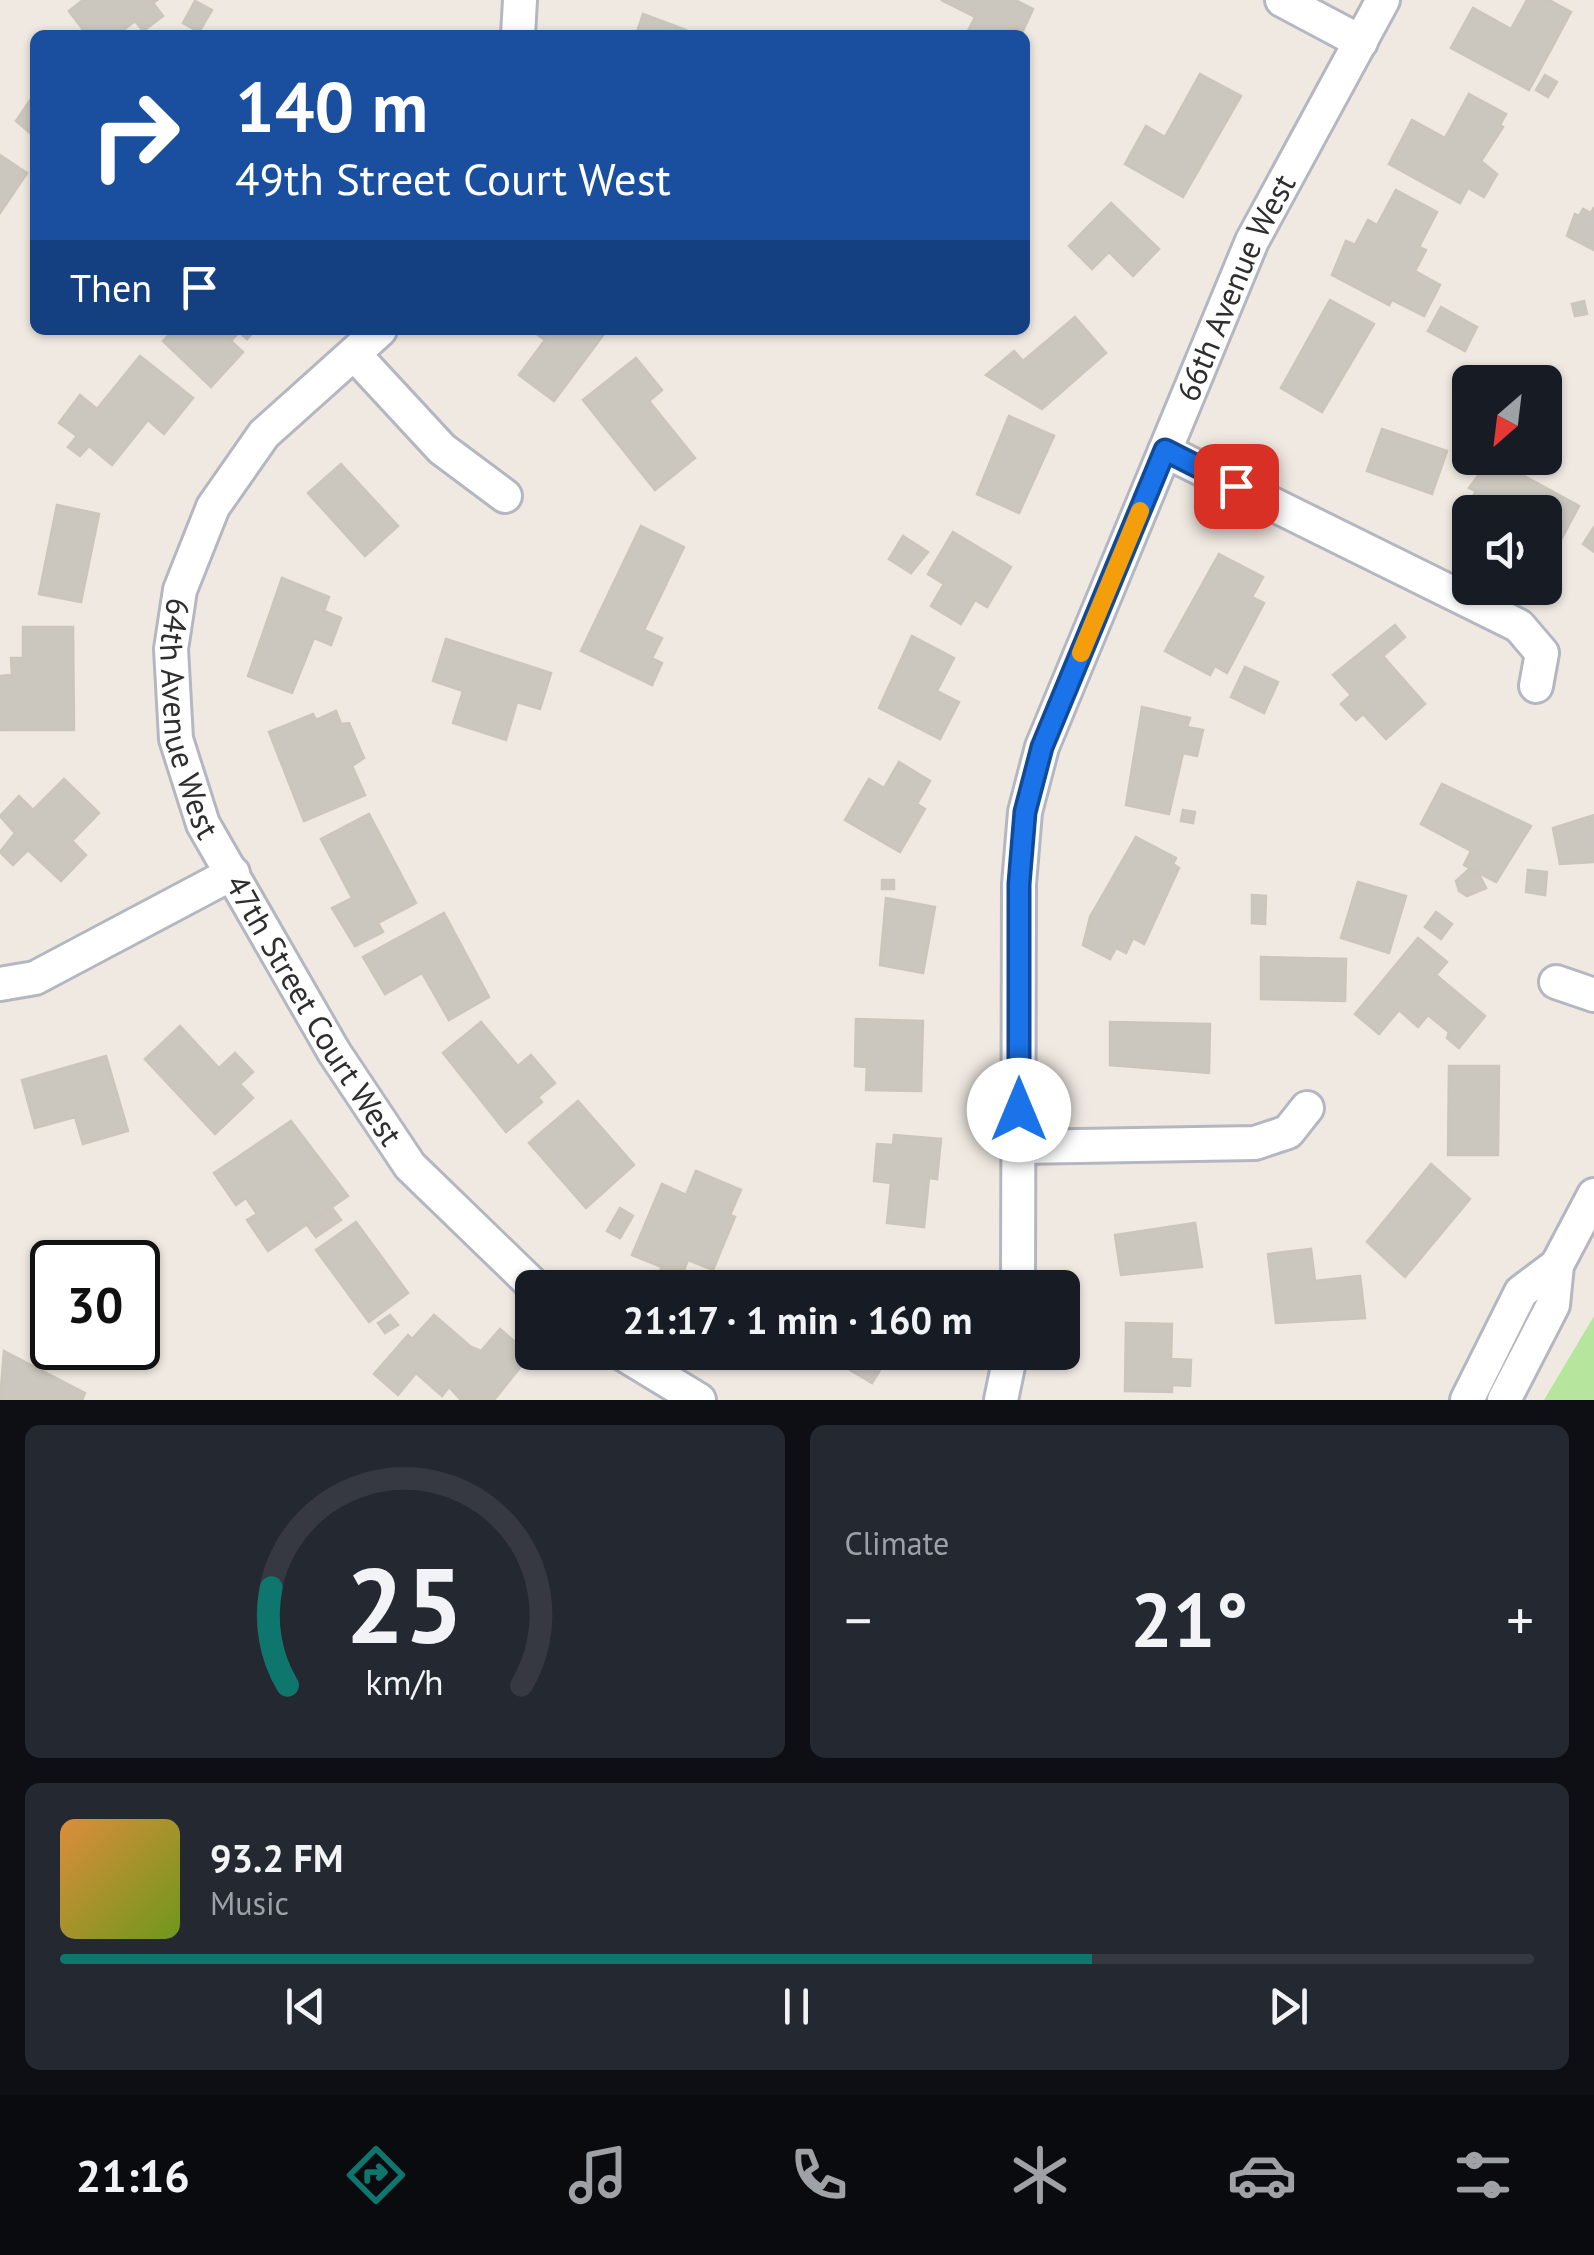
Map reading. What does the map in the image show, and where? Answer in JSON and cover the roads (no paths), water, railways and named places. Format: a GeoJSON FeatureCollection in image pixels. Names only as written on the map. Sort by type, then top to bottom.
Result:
{"type":"FeatureCollection","features":[{"type":"Feature","properties":{"kind":"street"},"geometry":{"type":"LineString","coordinates":[[518,30],[520,0]]}},
{"type":"Feature","properties":{"kind":"street"},"geometry":{"type":"LineString","coordinates":[[1282,0],[1361,42]]}},
{"type":"Feature","properties":{"kind":"street","name":"66th Avenue West"},"geometry":{"type":"LineString","coordinates":[[1018,1270],[1019,884],[1025,812],[1042,747],[1252,241],[1384,0]]}},
{"type":"Feature","properties":{"kind":"street","name":"64th Avenue West"},"geometry":{"type":"LineString","coordinates":[[233,873],[198,810],[176,738],[171,649],[180,590],[189,561],[228,480],[264,434],[375,335]]}},
{"type":"Feature","properties":{"kind":"street"},"geometry":{"type":"LineString","coordinates":[[354,354],[442,449],[505,496]]}},
{"type":"Feature","properties":{"kind":"street"},"geometry":{"type":"LineString","coordinates":[[1165,450],[1520,626],[1542,653],[1536,686]]}},
{"type":"Feature","properties":{"kind":"street","name":"47th Street Court West"},"geometry":{"type":"LineString","coordinates":[[0,984],[34,978],[233,873],[295,988],[410,1166],[517,1270]]}},
{"type":"Feature","properties":{"kind":"street"},"geometry":{"type":"LineString","coordinates":[[1556,982],[1594,995]]}},
{"type":"Feature","properties":{"kind":"street"},"geometry":{"type":"LineString","coordinates":[[1019,1147],[1255,1144],[1288,1132],[1306,1108]]}},
{"type":"Feature","properties":{"kind":"street"},"geometry":{"type":"LineString","coordinates":[[1467,1400],[1521,1292],[1556,1265],[1594,1196]]}},
{"type":"Feature","properties":{"kind":"street"},"geometry":{"type":"LineString","coordinates":[[1504,1400],[1553,1305],[1556,1265]]}},
{"type":"Feature","properties":{"kind":"street"},"geometry":{"type":"LineString","coordinates":[[650,1370],[699,1400]]}},
{"type":"Feature","properties":{"kind":"street"},"geometry":{"type":"LineString","coordinates":[[1001,1400],[1007,1370]]}}]}
